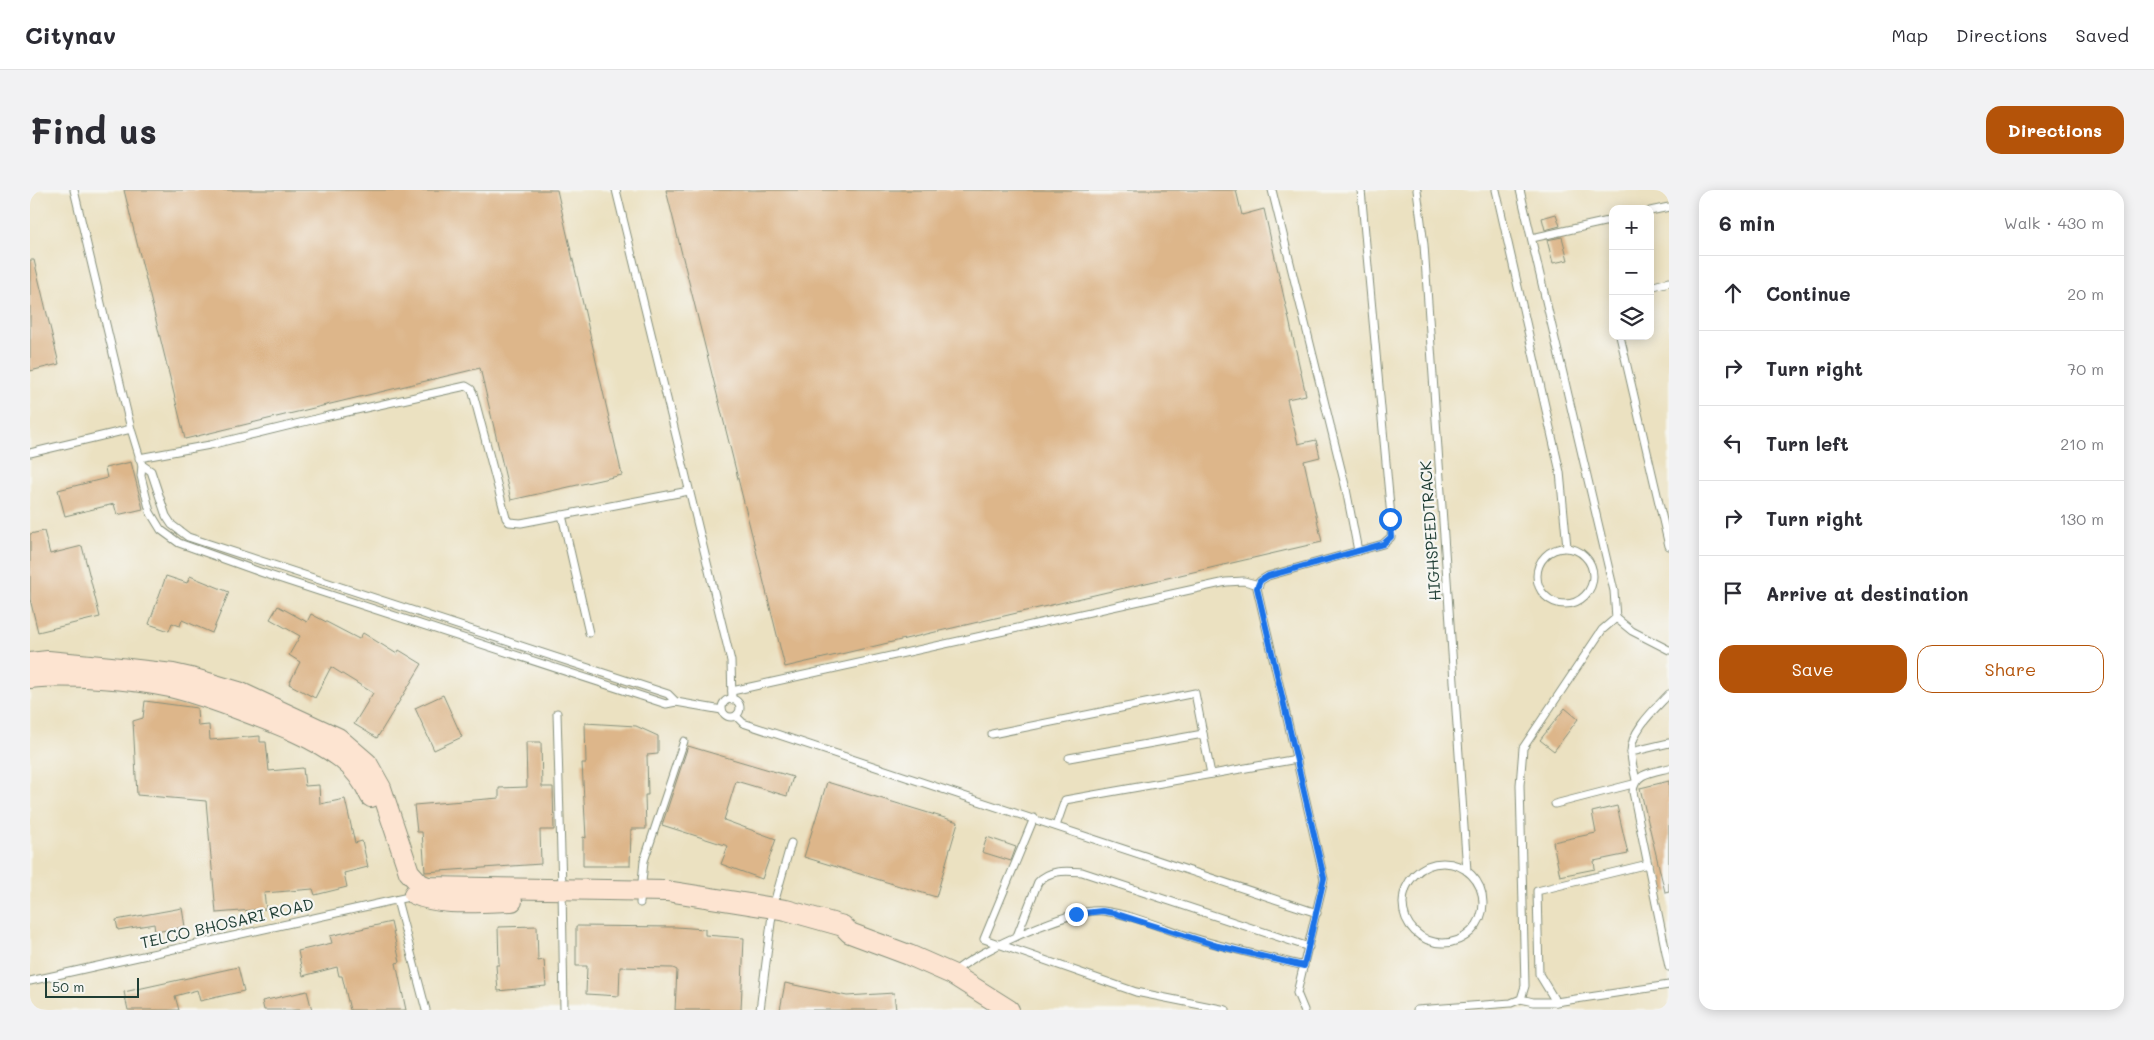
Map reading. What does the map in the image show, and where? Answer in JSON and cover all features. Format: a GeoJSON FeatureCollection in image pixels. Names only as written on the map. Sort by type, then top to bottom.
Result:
{"type":"FeatureCollection","features":[{"type":"Feature","properties":{"kind":"street"},"geometry":{"type":"LineString","coordinates":[[30,666],[48,661],[111,666],[173,674],[195,679],[239,692],[338,738],[367,763],[381,788],[409,872],[420,884],[413,894]]}},
{"type":"Feature","properties":{"kind":"street"},"geometry":{"type":"LineString","coordinates":[[413,894],[640,896],[667,891],[843,926],[850,933],[909,955],[952,974],[1009,1010]]}},
{"type":"Feature","properties":{"kind":"lane"},"geometry":{"type":"LineString","coordinates":[[74,190],[140,461],[141,476],[150,512],[161,530],[179,544],[263,573],[666,704],[676,702],[722,710],[728,717],[736,716],[740,712],[740,706],[736,701],[732,700],[725,702],[722,710]]}},
{"type":"Feature","properties":{"kind":"lane"},"geometry":{"type":"LineString","coordinates":[[616,190],[731,661],[732,700]]}},
{"type":"Feature","properties":{"kind":"lane"},"geometry":{"type":"LineString","coordinates":[[1272,190],[1346,489],[1358,551]]}},
{"type":"Feature","properties":{"kind":"lane"},"geometry":{"type":"LineString","coordinates":[[1304,1010],[1297,993],[1324,878],[1257,588],[1260,581],[1268,576],[1383,544],[1391,537],[1392,528],[1361,190]]}},
{"type":"Feature","properties":{"kind":"lane","name":"HIGHSPEEDTRACK"},"geometry":{"type":"LineString","coordinates":[[1417,190],[1424,245],[1467,871]]}},
{"type":"Feature","properties":{"kind":"lane"},"geometry":{"type":"LineString","coordinates":[[1496,190],[1560,472],[1567,547]]}},
{"type":"Feature","properties":{"kind":"lane"},"geometry":{"type":"LineString","coordinates":[[1520,190],[1614,591],[1616,618],[1632,631],[1669,650]]}},
{"type":"Feature","properties":{"kind":"lane"},"geometry":{"type":"LineString","coordinates":[[1654,210],[1669,207]]}},
{"type":"Feature","properties":{"kind":"lane"},"geometry":{"type":"LineString","coordinates":[[1532,238],[1609,221]]}},
{"type":"Feature","properties":{"kind":"lane"},"geometry":{"type":"LineString","coordinates":[[1654,286],[1669,282]]}},
{"type":"Feature","properties":{"kind":"lane"},"geometry":{"type":"LineString","coordinates":[[1621,340],[1669,546]]}},
{"type":"Feature","properties":{"kind":"lane"},"geometry":{"type":"LineString","coordinates":[[140,461],[210,446],[324,416],[466,386],[471,389],[473,394],[506,518],[514,524],[689,491]]}},
{"type":"Feature","properties":{"kind":"lane"},"geometry":{"type":"LineString","coordinates":[[30,453],[131,429]]}},
{"type":"Feature","properties":{"kind":"lane"},"geometry":{"type":"LineString","coordinates":[[140,461],[151,471],[166,516],[172,525],[188,537],[668,694],[676,702]]}},
{"type":"Feature","properties":{"kind":"lane"},"geometry":{"type":"LineString","coordinates":[[562,515],[589,633]]}},
{"type":"Feature","properties":{"kind":"lane"},"geometry":{"type":"LineString","coordinates":[[1567,547],[1584,555],[1593,571],[1593,580],[1590,589],[1577,601],[1559,603],[1543,593],[1537,576],[1538,567],[1543,558],[1550,552],[1558,548],[1567,547]]}},
{"type":"Feature","properties":{"kind":"lane"},"geometry":{"type":"LineString","coordinates":[[732,692],[1226,582],[1244,581],[1259,585]]}},
{"type":"Feature","properties":{"kind":"lane"},"geometry":{"type":"LineString","coordinates":[[1521,999],[1524,986],[1520,785],[1523,748],[1602,630],[1616,618]]}},
{"type":"Feature","properties":{"kind":"lane"},"geometry":{"type":"LineString","coordinates":[[992,734],[1195,693],[1211,774]]}},
{"type":"Feature","properties":{"kind":"lane"},"geometry":{"type":"LineString","coordinates":[[1669,694],[1640,728],[1633,742],[1631,752],[1635,782],[1635,805],[1648,864],[1666,929],[1669,967]]}},
{"type":"Feature","properties":{"kind":"lane"},"geometry":{"type":"LineString","coordinates":[[557,713],[563,894],[564,1010]]}},
{"type":"Feature","properties":{"kind":"lane"},"geometry":{"type":"LineString","coordinates":[[736,716],[744,723],[1034,818],[1317,914]]}},
{"type":"Feature","properties":{"kind":"lane"},"geometry":{"type":"LineString","coordinates":[[1069,758],[1203,734]]}},
{"type":"Feature","properties":{"kind":"lane"},"geometry":{"type":"LineString","coordinates":[[640,896],[651,836],[684,741]]}},
{"type":"Feature","properties":{"kind":"lane"},"geometry":{"type":"LineString","coordinates":[[1631,752],[1669,743]]}},
{"type":"Feature","properties":{"kind":"lane"},"geometry":{"type":"LineString","coordinates":[[1056,826],[1065,800],[1297,759]]}},
{"type":"Feature","properties":{"kind":"lane"},"geometry":{"type":"LineString","coordinates":[[1554,804],[1635,782],[1650,772],[1669,768]]}},
{"type":"Feature","properties":{"kind":"lane"},"geometry":{"type":"LineString","coordinates":[[1034,818],[984,939],[1136,992],[1226,1010]]}},
{"type":"Feature","properties":{"kind":"lane"},"geometry":{"type":"LineString","coordinates":[[760,1010],[772,913],[790,843]]}},
{"type":"Feature","properties":{"kind":"lane"},"geometry":{"type":"LineString","coordinates":[[1444,863],[1456,865],[1467,871],[1476,880],[1482,891],[1484,903],[1482,916],[1476,927],[1467,936],[1456,941],[1442,943],[1428,940],[1417,933],[1408,922],[1404,909],[1404,895],[1409,882],[1418,872],[1430,865],[1444,863]]}},
{"type":"Feature","properties":{"kind":"lane"},"geometry":{"type":"LineString","coordinates":[[1556,1002],[1539,974],[1537,891],[1648,864]]}},
{"type":"Feature","properties":{"kind":"lane"},"geometry":{"type":"LineString","coordinates":[[1017,936],[1038,882],[1051,873],[1064,871],[1082,872],[1309,947]]}},
{"type":"Feature","properties":{"kind":"lane"},"geometry":{"type":"LineString","coordinates":[[413,894],[426,1010]]}},
{"type":"Feature","properties":{"kind":"lane","name":"TELCO BHOSARI ROAD"},"geometry":{"type":"LineString","coordinates":[[30,981],[413,894]]}},
{"type":"Feature","properties":{"kind":"lane"},"geometry":{"type":"LineString","coordinates":[[952,974],[964,964],[1017,936],[1076,914],[1102,911],[1218,946],[1304,966]]}},
{"type":"Feature","properties":{"kind":"lane"},"geometry":{"type":"LineString","coordinates":[[1417,1010],[1511,1003],[1521,999],[1533,1002],[1556,1002],[1669,985]]}},
{"type":"Feature","properties":{"kind":"building"},"geometry":{"type":"Polygon","coordinates":[[[124,190],[557,190],[622,475],[511,500],[480,368],[185,439],[124,190]]]}},
{"type":"Feature","properties":{"kind":"building"},"geometry":{"type":"Polygon","coordinates":[[[666,190],[1236,190],[1242,215],[1264,209],[1306,395],[1287,399],[1298,444],[1316,440],[1320,457],[1304,461],[1322,542],[785,667],[666,190]]]}},
{"type":"Feature","properties":{"kind":"building"},"geometry":{"type":"Polygon","coordinates":[[[1556,214],[1560,226],[1545,230],[1542,218],[1556,214]]]}},
{"type":"Feature","properties":{"kind":"building"},"geometry":{"type":"Polygon","coordinates":[[[1562,237],[1568,260],[1553,263],[1547,240],[1562,237]]]}},
{"type":"Feature","properties":{"kind":"building"},"geometry":{"type":"Polygon","coordinates":[[[30,260],[34,260],[59,364],[30,371],[30,260]]]}},
{"type":"Feature","properties":{"kind":"building"},"geometry":{"type":"Polygon","coordinates":[[[131,462],[143,509],[117,515],[114,504],[65,516],[58,490],[107,478],[105,468],[131,462]]]}},
{"type":"Feature","properties":{"kind":"building"},"geometry":{"type":"Polygon","coordinates":[[[44,531],[50,554],[82,546],[100,617],[38,632],[30,599],[30,534],[44,531]]]}},
{"type":"Feature","properties":{"kind":"building"},"geometry":{"type":"Polygon","coordinates":[[[166,576],[187,583],[190,576],[229,592],[212,633],[182,620],[180,626],[172,623],[169,631],[149,624],[166,576]]]}},
{"type":"Feature","properties":{"kind":"building"},"geometry":{"type":"Polygon","coordinates":[[[278,606],[307,622],[311,614],[359,639],[363,633],[397,654],[399,650],[422,664],[377,738],[354,724],[373,693],[331,667],[315,698],[289,684],[300,662],[289,655],[300,636],[270,619],[278,606]]]}},
{"type":"Feature","properties":{"kind":"building"},"geometry":{"type":"Polygon","coordinates":[[[443,695],[462,737],[434,750],[415,708],[443,695]]]}},
{"type":"Feature","properties":{"kind":"building"},"geometry":{"type":"Polygon","coordinates":[[[145,701],[197,708],[198,726],[209,725],[210,740],[260,736],[260,742],[266,742],[269,771],[303,768],[305,786],[319,785],[320,804],[345,799],[355,843],[362,841],[368,867],[344,873],[347,887],[315,895],[313,889],[264,893],[266,909],[216,913],[206,801],[137,795],[133,721],[143,718],[145,701]]]}},
{"type":"Feature","properties":{"kind":"building"},"geometry":{"type":"Polygon","coordinates":[[[1565,708],[1578,719],[1554,751],[1540,740],[1565,708]]]}},
{"type":"Feature","properties":{"kind":"building"},"geometry":{"type":"Polygon","coordinates":[[[585,723],[636,726],[658,736],[658,754],[647,755],[648,795],[645,795],[646,829],[631,829],[630,866],[583,866],[583,837],[586,838],[582,763],[586,763],[585,723]]]}},
{"type":"Feature","properties":{"kind":"building"},"geometry":{"type":"Polygon","coordinates":[[[526,742],[541,742],[542,787],[553,787],[554,830],[540,830],[541,864],[425,872],[422,832],[417,832],[414,805],[499,798],[499,788],[527,787],[526,742]]]}},
{"type":"Feature","properties":{"kind":"building"},"geometry":{"type":"Polygon","coordinates":[[[688,746],[793,777],[787,796],[736,781],[724,820],[776,839],[762,879],[721,864],[728,846],[662,825],[688,746]]]}},
{"type":"Feature","properties":{"kind":"building"},"geometry":{"type":"Polygon","coordinates":[[[1669,781],[1669,891],[1665,892],[1640,788],[1669,781]]]}},
{"type":"Feature","properties":{"kind":"building"},"geometry":{"type":"Polygon","coordinates":[[[827,782],[958,822],[936,897],[804,857],[827,782]]]}},
{"type":"Feature","properties":{"kind":"building"},"geometry":{"type":"Polygon","coordinates":[[[1617,806],[1628,854],[1594,861],[1595,869],[1560,876],[1553,842],[1596,833],[1592,812],[1617,806]]]}},
{"type":"Feature","properties":{"kind":"building"},"geometry":{"type":"Polygon","coordinates":[[[987,837],[1016,847],[1011,861],[982,852],[987,837]]]}},
{"type":"Feature","properties":{"kind":"building"},"geometry":{"type":"Polygon","coordinates":[[[182,908],[185,927],[155,932],[154,924],[118,930],[116,920],[182,908]]]}},
{"type":"Feature","properties":{"kind":"building"},"geometry":{"type":"Polygon","coordinates":[[[391,922],[400,962],[396,963],[406,1010],[350,1010],[342,976],[339,976],[337,967],[303,976],[298,951],[332,943],[330,936],[391,922]]]}},
{"type":"Feature","properties":{"kind":"building"},"geometry":{"type":"Polygon","coordinates":[[[537,926],[538,961],[544,960],[546,986],[498,991],[496,965],[499,965],[498,927],[537,926]]]}},
{"type":"Feature","properties":{"kind":"building"},"geometry":{"type":"Polygon","coordinates":[[[576,926],[705,929],[705,935],[744,938],[741,1010],[675,1010],[677,970],[673,968],[620,967],[619,996],[586,994],[587,966],[576,966],[576,926]]]}},
{"type":"Feature","properties":{"kind":"building"},"geometry":{"type":"Polygon","coordinates":[[[238,967],[244,991],[200,1001],[197,990],[175,996],[179,1010],[128,1010],[124,992],[238,967]]]}},
{"type":"Feature","properties":{"kind":"building"},"geometry":{"type":"Polygon","coordinates":[[[785,983],[847,996],[894,993],[896,1010],[780,1010],[785,983]]]}},
{"type":"Feature","properties":{"kind":"building"},"geometry":{"type":"Polygon","coordinates":[[[307,991],[312,1010],[264,1010],[262,1001],[307,991]]]}},
{"type":"Feature","properties":{"kind":"route"},"geometry":{"type":"LineString","coordinates":[[1076,914],[1087,911],[1114,913],[1218,946],[1304,966],[1324,878],[1257,588],[1260,581],[1268,576],[1383,544],[1391,537],[1390,519]]}}]}
